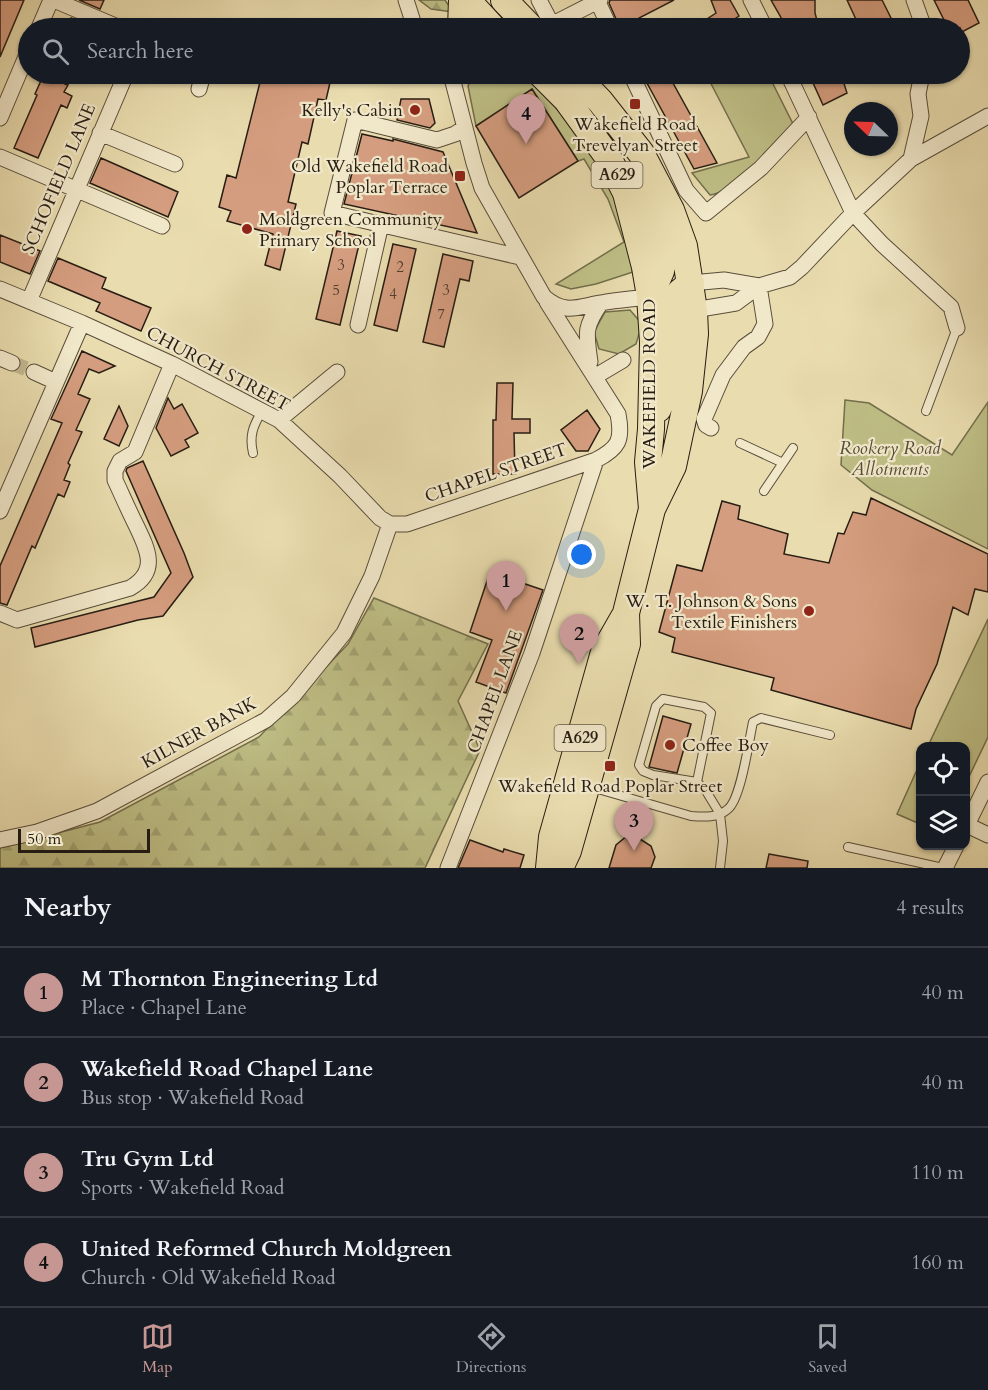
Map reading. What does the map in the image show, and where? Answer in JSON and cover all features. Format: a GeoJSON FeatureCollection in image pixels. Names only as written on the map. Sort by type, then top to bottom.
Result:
{"type":"FeatureCollection","features":[{"type":"Feature","properties":{"kind":"highway"},"geometry":{"type":"LineString","coordinates":[[461,18],[462,0]]}},
{"type":"Feature","properties":{"kind":"highway"},"geometry":{"type":"LineString","coordinates":[[467,0],[484,18]]}},
{"type":"Feature","properties":{"kind":"highway"},"geometry":{"type":"LineString","coordinates":[[504,0],[527,18]]}},
{"type":"Feature","properties":{"kind":"highway","name":"WAKEFIELD ROAD"},"geometry":{"type":"LineString","coordinates":[[551,84],[586,124],[608,157],[626,193],[645,267],[650,296],[653,355],[648,462],[652,509]]}},
{"type":"Feature","properties":{"kind":"highway","name":"WAKEFIELD ROAD"},"geometry":{"type":"LineString","coordinates":[[549,868],[552,837],[604,652],[626,613],[652,509],[673,466],[687,401],[695,334],[684,308],[691,283],[684,246],[671,210],[641,153],[584,84]]}},
{"type":"Feature","properties":{"kind":"highway"},"geometry":{"type":"LineString","coordinates":[[641,153],[640,180],[664,251],[661,271],[650,296]]}},
{"type":"Feature","properties":{"kind":"highway"},"geometry":{"type":"LineString","coordinates":[[651,429],[670,377],[684,308]]}},
{"type":"Feature","properties":{"kind":"highway","name":"WAKEFIELD ROAD"},"geometry":{"type":"LineString","coordinates":[[560,868],[568,851],[627,644],[626,613]]}},
{"type":"Feature","properties":{"kind":"street"},"geometry":{"type":"LineString","coordinates":[[44,18],[52,0],[96,18]]}},
{"type":"Feature","properties":{"kind":"street"},"geometry":{"type":"LineString","coordinates":[[406,0],[412,18]]}},
{"type":"Feature","properties":{"kind":"street"},"geometry":{"type":"LineString","coordinates":[[539,0],[548,18]]}},
{"type":"Feature","properties":{"kind":"street"},"geometry":{"type":"LineString","coordinates":[[558,18],[598,0],[606,18]]}},
{"type":"Feature","properties":{"kind":"street"},"geometry":{"type":"LineString","coordinates":[[751,0],[760,18]]}},
{"type":"Feature","properties":{"kind":"street"},"geometry":{"type":"LineString","coordinates":[[914,0],[920,18]]}},
{"type":"Feature","properties":{"kind":"street"},"geometry":{"type":"LineString","coordinates":[[0,118],[18,76]]}},
{"type":"Feature","properties":{"kind":"street","name":"SCHOFIELD LANE"},"geometry":{"type":"LineString","coordinates":[[29,301],[119,84]]}},
{"type":"Feature","properties":{"kind":"street"},"geometry":{"type":"LineString","coordinates":[[199,89],[200,84]]}},
{"type":"Feature","properties":{"kind":"street"},"geometry":{"type":"LineString","coordinates":[[453,84],[482,188],[544,297],[593,372]]}},
{"type":"Feature","properties":{"kind":"street"},"geometry":{"type":"LineString","coordinates":[[637,84],[686,190],[706,213],[761,168],[809,117]]}},
{"type":"Feature","properties":{"kind":"street"},"geometry":{"type":"LineString","coordinates":[[793,84],[854,213],[882,244],[951,307],[957,328]]}},
{"type":"Feature","properties":{"kind":"street"},"geometry":{"type":"LineString","coordinates":[[911,159],[921,116],[918,94],[920,84]]}},
{"type":"Feature","properties":{"kind":"street"},"geometry":{"type":"LineString","coordinates":[[544,297],[553,305],[564,309],[650,296],[684,308],[736,303],[759,286],[790,277],[911,159],[988,116]]}},
{"type":"Feature","properties":{"kind":"street"},"geometry":{"type":"LineString","coordinates":[[464,128],[455,134],[437,140],[355,120],[332,213],[520,257]]}},
{"type":"Feature","properties":{"kind":"street"},"geometry":{"type":"LineString","coordinates":[[100,133],[175,164]]}},
{"type":"Feature","properties":{"kind":"street"},"geometry":{"type":"LineString","coordinates":[[0,157],[162,226]]}},
{"type":"Feature","properties":{"kind":"street"},"geometry":{"type":"LineString","coordinates":[[358,325],[381,224]]}},
{"type":"Feature","properties":{"kind":"street"},"geometry":{"type":"LineString","coordinates":[[691,283],[724,280],[759,286]]}},
{"type":"Feature","properties":{"kind":"street"},"geometry":{"type":"LineString","coordinates":[[711,428],[704,420],[723,375],[744,347],[758,338],[765,324],[759,286]]}},
{"type":"Feature","properties":{"kind":"street","name":"CHURCH STREET"},"geometry":{"type":"LineString","coordinates":[[0,289],[172,364],[279,420],[340,476],[380,518],[390,524]]}},
{"type":"Feature","properties":{"kind":"street"},"geometry":{"type":"LineString","coordinates":[[593,372],[586,334],[590,319],[601,303]]}},
{"type":"Feature","properties":{"kind":"street"},"geometry":{"type":"LineString","coordinates":[[0,511],[82,323]]}},
{"type":"Feature","properties":{"kind":"street"},"geometry":{"type":"LineString","coordinates":[[731,336],[744,347]]}},
{"type":"Feature","properties":{"kind":"street"},"geometry":{"type":"LineString","coordinates":[[593,372],[623,360]]}},
{"type":"Feature","properties":{"kind":"street"},"geometry":{"type":"LineString","coordinates":[[0,613],[17,620],[130,588],[139,583],[146,573],[148,552],[115,480],[115,471],[120,461],[135,452],[172,364]]}},
{"type":"Feature","properties":{"kind":"street"},"geometry":{"type":"LineString","coordinates":[[34,372],[56,382]]}},
{"type":"Feature","properties":{"kind":"street"},"geometry":{"type":"LineString","coordinates":[[279,420],[337,372]]}},
{"type":"Feature","properties":{"kind":"street","name":"CHAPEL STREET"},"geometry":{"type":"LineString","coordinates":[[390,524],[407,524],[596,460],[612,451],[620,440],[621,428],[618,414],[593,372]]}},
{"type":"Feature","properties":{"kind":"street","name":"CHAPEL LANE"},"geometry":{"type":"LineString","coordinates":[[448,868],[532,653],[596,460]]}},
{"type":"Feature","properties":{"kind":"street","name":"KILNER BANK"},"geometry":{"type":"LineString","coordinates":[[0,840],[37,832],[98,811],[266,720],[293,696],[344,633],[372,576],[390,524]]}},
{"type":"Feature","properties":{"kind":"street"},"geometry":{"type":"LineString","coordinates":[[970,818],[988,782]]}},
{"type":"Feature","properties":{"kind":"street"},"geometry":{"type":"LineString","coordinates":[[970,828],[988,835]]}},
{"type":"Feature","properties":{"kind":"street"},"geometry":{"type":"LineString","coordinates":[[944,868],[954,850]]}},
{"type":"Feature","properties":{"kind":"lane"},"geometry":{"type":"LineString","coordinates":[[926,411],[957,328]]}},
{"type":"Feature","properties":{"kind":"lane"},"geometry":{"type":"LineString","coordinates":[[253,453],[250,441],[253,426],[262,411]]}},
{"type":"Feature","properties":{"kind":"lane"},"geometry":{"type":"LineString","coordinates":[[741,443],[783,464]]}},
{"type":"Feature","properties":{"kind":"lane"},"geometry":{"type":"LineString","coordinates":[[764,491],[792,448]]}},
{"type":"Feature","properties":{"kind":"lane"},"geometry":{"type":"LineString","coordinates":[[697,782],[711,713],[704,707],[663,699],[656,706],[639,765],[643,771],[653,775],[697,782],[706,791],[720,814],[723,841],[720,868]]}},
{"type":"Feature","properties":{"kind":"lane"},"geometry":{"type":"LineString","coordinates":[[587,786],[691,816],[706,817],[720,814],[731,808],[738,794],[753,722],[761,718],[830,735]]}},
{"type":"Feature","properties":{"kind":"lane"},"geometry":{"type":"LineString","coordinates":[[848,847],[944,868]]}},
{"type":"Feature","properties":{"kind":"green space"},"geometry":{"type":"Polygon","coordinates":[[[419,0],[445,0],[453,12],[431,9],[419,0]]]}},
{"type":"Feature","properties":{"kind":"green space"},"geometry":{"type":"Polygon","coordinates":[[[469,84],[533,84],[579,132],[615,193],[633,272],[571,289],[556,284],[624,242],[608,199],[584,159],[578,161],[532,89],[476,126],[469,84]]]}},
{"type":"Feature","properties":{"kind":"green space"},"geometry":{"type":"Polygon","coordinates":[[[711,84],[773,84],[793,124],[743,176],[720,192],[710,195],[692,173],[749,157],[711,84]]]}},
{"type":"Feature","properties":{"kind":"green space"},"geometry":{"type":"Polygon","coordinates":[[[630,310],[642,324],[636,344],[619,354],[599,349],[594,332],[605,312],[630,310]]]}},
{"type":"Feature","properties":{"kind":"green space","name":"Rookery Road Allotments"},"geometry":{"type":"Polygon","coordinates":[[[845,400],[869,403],[952,455],[988,402],[988,549],[872,490],[841,465],[845,400]]]}},
{"type":"Feature","properties":{"kind":"green space"},"geometry":{"type":"Polygon","coordinates":[[[374,598],[488,644],[458,701],[480,750],[425,868],[0,868],[0,848],[100,822],[259,737],[348,644],[374,598]]]}},
{"type":"Feature","properties":{"kind":"green space"},"geometry":{"type":"Polygon","coordinates":[[[988,619],[988,737],[970,775],[970,742],[930,742],[988,619]]]}},
{"type":"Feature","properties":{"kind":"green space"},"geometry":{"type":"Polygon","coordinates":[[[916,772],[916,822],[897,814],[916,772]]]}},
{"type":"Feature","properties":{"kind":"building"},"geometry":{"type":"Polygon","coordinates":[[[0,0],[24,0],[0,57],[0,0]]]}},
{"type":"Feature","properties":{"kind":"building"},"geometry":{"type":"Polygon","coordinates":[[[79,0],[104,0],[100,9],[79,0]]]}},
{"type":"Feature","properties":{"kind":"building"},"geometry":{"type":"Polygon","coordinates":[[[610,0],[674,0],[639,18],[616,18],[609,3],[610,0]]]}},
{"type":"Feature","properties":{"kind":"building"},"geometry":{"type":"Polygon","coordinates":[[[711,0],[730,0],[739,16],[708,18],[716,13],[711,0]]]}},
{"type":"Feature","properties":{"kind":"building"},"geometry":{"type":"Polygon","coordinates":[[[771,0],[815,0],[816,18],[781,18],[771,0]]]}},
{"type":"Feature","properties":{"kind":"building"},"geometry":{"type":"Polygon","coordinates":[[[847,0],[882,0],[891,18],[855,18],[847,0]]]}},
{"type":"Feature","properties":{"kind":"building"},"geometry":{"type":"Polygon","coordinates":[[[934,0],[968,0],[979,23],[970,28],[970,18],[943,18],[934,0]]]}},
{"type":"Feature","properties":{"kind":"building"},"geometry":{"type":"Polygon","coordinates":[[[40,84],[65,84],[68,85],[64,92],[72,96],[67,108],[61,105],[38,158],[14,148],[37,95],[35,94],[40,84]]]}},
{"type":"Feature","properties":{"kind":"building"},"geometry":{"type":"Polygon","coordinates":[[[260,84],[330,84],[326,100],[318,99],[308,144],[302,142],[288,202],[296,204],[280,270],[265,265],[273,234],[227,221],[231,211],[219,207],[227,175],[236,178],[260,84]]]}},
{"type":"Feature","properties":{"kind":"building"},"geometry":{"type":"Polygon","coordinates":[[[647,84],[674,84],[717,163],[694,169],[647,84]]]}},
{"type":"Feature","properties":{"kind":"building"},"geometry":{"type":"Polygon","coordinates":[[[814,84],[844,84],[847,93],[823,105],[814,84]]]}},
{"type":"Feature","properties":{"kind":"building"},"geometry":{"type":"Polygon","coordinates":[[[532,89],[578,161],[519,198],[476,126],[532,89]]]}},
{"type":"Feature","properties":{"kind":"building","name":"Kelly's Cabin"},"geometry":{"type":"Polygon","coordinates":[[[401,99],[429,99],[435,123],[430,128],[397,120],[401,99]]]}},
{"type":"Feature","properties":{"kind":"building"},"geometry":{"type":"Polygon","coordinates":[[[362,134],[393,141],[393,139],[443,152],[477,233],[344,204],[362,134]]]}},
{"type":"Feature","properties":{"kind":"building"},"geometry":{"type":"Polygon","coordinates":[[[101,158],[178,192],[168,217],[90,183],[101,158]]]}},
{"type":"Feature","properties":{"kind":"building"},"geometry":{"type":"Polygon","coordinates":[[[337,231],[361,236],[340,325],[316,319],[337,231]]]}},
{"type":"Feature","properties":{"kind":"building"},"geometry":{"type":"Polygon","coordinates":[[[0,235],[40,251],[30,274],[0,262],[0,235]]]}},
{"type":"Feature","properties":{"kind":"building"},"geometry":{"type":"Polygon","coordinates":[[[393,244],[416,249],[397,331],[374,325],[393,244]]]}},
{"type":"Feature","properties":{"kind":"building"},"geometry":{"type":"Polygon","coordinates":[[[443,254],[473,261],[469,281],[460,279],[444,347],[423,342],[443,254]]]}},
{"type":"Feature","properties":{"kind":"building"},"geometry":{"type":"Polygon","coordinates":[[[58,258],[106,278],[102,288],[151,308],[141,331],[96,311],[100,303],[48,281],[58,258]]]}},
{"type":"Feature","properties":{"kind":"building"},"geometry":{"type":"Polygon","coordinates":[[[82,351],[115,366],[99,373],[89,369],[78,394],[90,399],[76,430],[82,432],[68,463],[70,465],[64,480],[70,482],[64,497],[58,494],[35,548],[32,546],[7,605],[0,603],[0,566],[62,423],[51,419],[82,351]]]}},
{"type":"Feature","properties":{"kind":"building"},"geometry":{"type":"Polygon","coordinates":[[[497,383],[513,383],[512,419],[530,419],[530,433],[514,433],[515,474],[493,474],[493,420],[496,420],[497,383]]]}},
{"type":"Feature","properties":{"kind":"building"},"geometry":{"type":"Polygon","coordinates":[[[168,398],[174,409],[182,404],[198,433],[185,440],[189,447],[171,456],[156,428],[168,398]]]}},
{"type":"Feature","properties":{"kind":"building"},"geometry":{"type":"Polygon","coordinates":[[[119,406],[128,426],[119,446],[104,439],[119,406]]]}},
{"type":"Feature","properties":{"kind":"building"},"geometry":{"type":"Polygon","coordinates":[[[587,410],[600,429],[588,451],[576,451],[561,430],[587,410]]]}},
{"type":"Feature","properties":{"kind":"building"},"geometry":{"type":"Polygon","coordinates":[[[143,461],[193,577],[163,616],[138,620],[35,647],[31,628],[154,597],[171,573],[126,471],[127,468],[143,461]]]}},
{"type":"Feature","properties":{"kind":"building","name":"W. T. Johnson & Sons Textile Finishers"},"geometry":{"type":"Polygon","coordinates":[[[871,498],[988,554],[988,592],[975,589],[968,615],[953,607],[937,664],[916,709],[911,729],[771,690],[774,678],[672,652],[675,638],[659,632],[677,565],[702,571],[722,501],[740,506],[738,519],[788,534],[784,554],[829,563],[838,533],[844,534],[853,512],[866,515],[871,498]]]}},
{"type":"Feature","properties":{"kind":"building"},"geometry":{"type":"Polygon","coordinates":[[[490,572],[543,590],[506,693],[476,682],[492,640],[470,632],[490,572]]]}},
{"type":"Feature","properties":{"kind":"building","name":"Coffee Boy"},"geometry":{"type":"Polygon","coordinates":[[[663,716],[691,724],[677,773],[649,767],[663,716]]]}},
{"type":"Feature","properties":{"kind":"building"},"geometry":{"type":"Polygon","coordinates":[[[628,835],[651,846],[655,857],[651,868],[609,868],[616,845],[628,835]]]}},
{"type":"Feature","properties":{"kind":"building"},"geometry":{"type":"Polygon","coordinates":[[[470,840],[503,852],[504,849],[524,855],[520,868],[458,868],[470,840]]]}},
{"type":"Feature","properties":{"kind":"building"},"geometry":{"type":"Polygon","coordinates":[[[769,854],[808,861],[807,868],[766,868],[769,854]]]}},
{"type":"Feature","properties":{"kind":"tunnel"},"geometry":{"type":"LineString","coordinates":[[12,363],[34,372]]}},
{"type":"Feature","properties":{"kind":"place","name":"Wakefield Road Trevelyan Street"},"geometry":{"type":"Point","coordinates":[635,104]}},
{"type":"Feature","properties":{"kind":"place","name":"Kelly's Cabin"},"geometry":{"type":"Point","coordinates":[415,110]}},
{"type":"Feature","properties":{"kind":"place","name":"United Reformed Church Moldgreen"},"geometry":{"type":"Point","coordinates":[526,144]}},
{"type":"Feature","properties":{"kind":"place","name":"Old Wakefield Road Poplar Terrace"},"geometry":{"type":"Point","coordinates":[460,176]}},
{"type":"Feature","properties":{"kind":"place","name":"Moldgreen Community Primary School"},"geometry":{"type":"Point","coordinates":[247,229]}},
{"type":"Feature","properties":{"kind":"place","name":"M Thornton Engineering Ltd"},"geometry":{"type":"Point","coordinates":[506,611]}},
{"type":"Feature","properties":{"kind":"place","name":"W. T. Johnson & Sons Textile Finishers"},"geometry":{"type":"Point","coordinates":[809,611]}},
{"type":"Feature","properties":{"kind":"place","name":"Wakefield Road Chapel Lane"},"geometry":{"type":"Point","coordinates":[579,664]}},
{"type":"Feature","properties":{"kind":"place","name":"Coffee Boy"},"geometry":{"type":"Point","coordinates":[670,745]}},
{"type":"Feature","properties":{"kind":"place","name":"Wakefield Road Poplar Street"},"geometry":{"type":"Point","coordinates":[610,766]}},
{"type":"Feature","properties":{"kind":"place","name":"Tru Gym Ltd"},"geometry":{"type":"Point","coordinates":[634,851]}}]}
